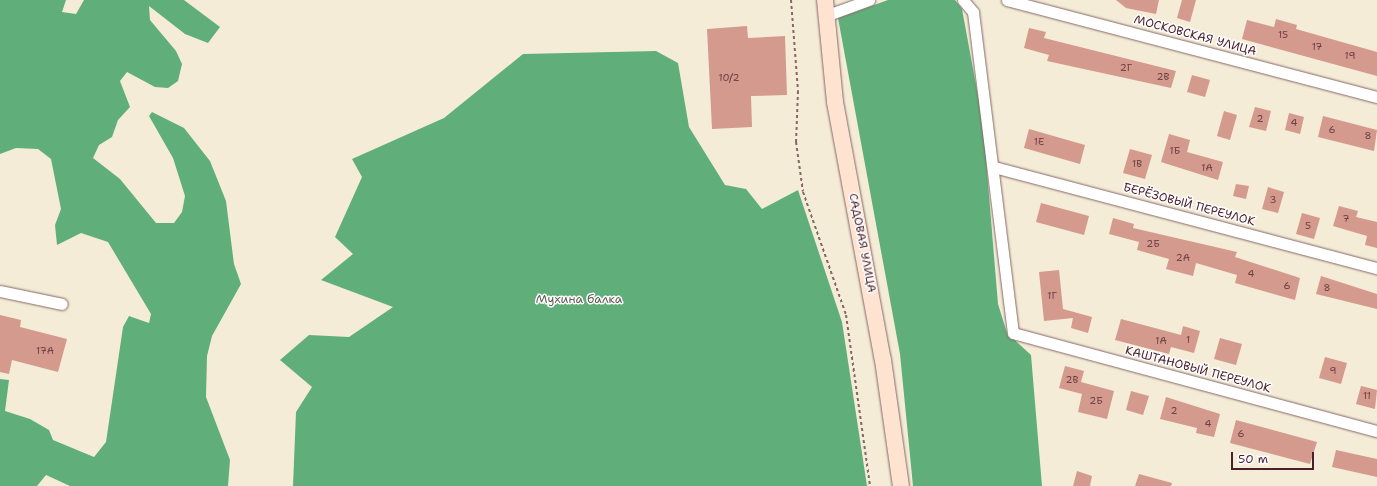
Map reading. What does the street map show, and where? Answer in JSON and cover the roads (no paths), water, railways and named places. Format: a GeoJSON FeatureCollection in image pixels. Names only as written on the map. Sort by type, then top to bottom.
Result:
{"type":"FeatureCollection","features":[{"type":"Feature","properties":{"kind":"main road","name":"САДОВАЯ УЛИЦА"},"geometry":{"type":"LineString","coordinates":[[825,8],[835,102],[883,360],[901,486]]}},
{"type":"Feature","properties":{"kind":"street"},"geometry":{"type":"LineString","coordinates":[[825,8],[869,0]]}},
{"type":"Feature","properties":{"kind":"street"},"geometry":{"type":"LineString","coordinates":[[963,0],[973,12],[994,166]]}},
{"type":"Feature","properties":{"kind":"street","name":"МОСКОВСКАЯ УЛИЦА"},"geometry":{"type":"LineString","coordinates":[[1007,0],[1377,97]]}},
{"type":"Feature","properties":{"kind":"street","name":"БЕРЁЗОВЫЙ ПЕРЕУЛОК"},"geometry":{"type":"LineString","coordinates":[[994,166],[1377,268]]}},
{"type":"Feature","properties":{"kind":"street","name":"КАШТАНОВЫЙ ПЕРЕУЛОК"},"geometry":{"type":"LineString","coordinates":[[994,166],[1013,333],[1377,432]]}},
{"type":"Feature","properties":{"kind":"street"},"geometry":{"type":"LineString","coordinates":[[0,290],[62,304]]}},
{"type":"Feature","properties":{"kind":"park label","name":"Мухина балка"},"geometry":{"type":"Point","coordinates":[579,300]}}]}
